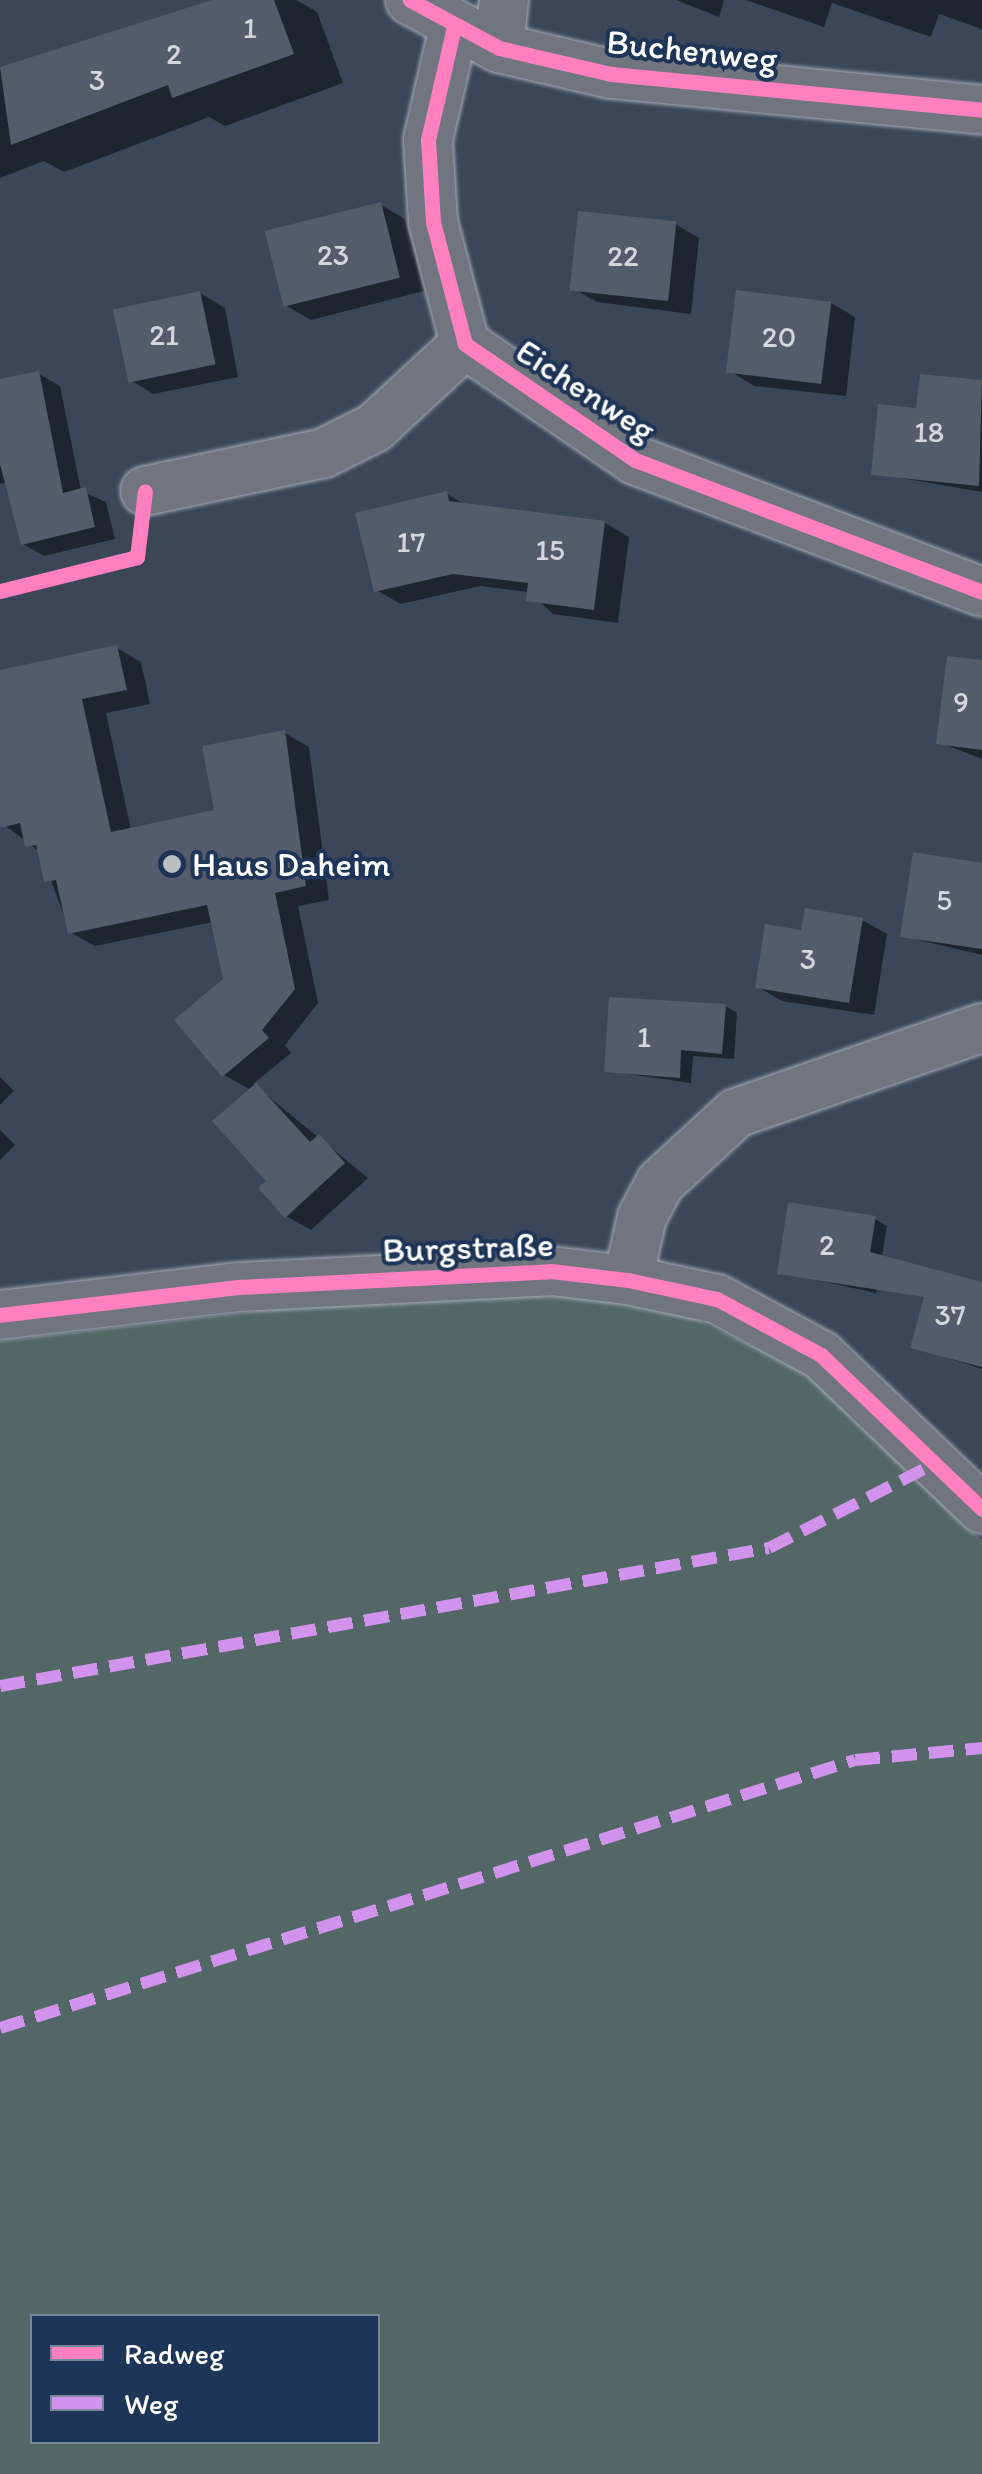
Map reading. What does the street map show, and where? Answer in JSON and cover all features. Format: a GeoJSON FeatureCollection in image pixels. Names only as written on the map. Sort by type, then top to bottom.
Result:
{"type":"FeatureCollection","features":[{"type":"Feature","properties":{"kind":"street","name":"Buchenweg"},"geometry":{"type":"LineString","coordinates":[[410,0],[499,48],[610,74],[982,110]]}},
{"type":"Feature","properties":{"kind":"street"},"geometry":{"type":"LineString","coordinates":[[499,48],[504,0]]}},
{"type":"Feature","properties":{"kind":"street","name":"Eichenweg"},"geometry":{"type":"LineString","coordinates":[[454,27],[428,140],[433,222],[465,344],[634,460],[982,592]]}},
{"type":"Feature","properties":{"kind":"street","name":"Eichenweg"},"geometry":{"type":"LineString","coordinates":[[145,491],[324,453],[374,428],[465,344]]}},
{"type":"Feature","properties":{"kind":"street"},"geometry":{"type":"LineString","coordinates":[[628,1280],[642,1217],[660,1183],[736,1113],[982,1028]]}},
{"type":"Feature","properties":{"kind":"street","name":"Burgstraße"},"geometry":{"type":"LineString","coordinates":[[0,1315],[239,1287],[551,1271],[628,1280],[717,1300],[821,1355],[982,1509]]}},
{"type":"Feature","properties":{"kind":"green space"},"geometry":{"type":"Polygon","coordinates":[[[507,1282],[678,1311],[807,1372],[982,1540],[982,2474],[0,2474],[0,1341],[507,1282]]]}},
{"type":"Feature","properties":{"kind":"building"},"geometry":{"type":"Polygon","coordinates":[[[212,0],[274,0],[294,54],[172,98],[168,85],[11,145],[0,67],[212,0]]]}},
{"type":"Feature","properties":{"kind":"building"},"geometry":{"type":"Polygon","coordinates":[[[381,202],[400,278],[283,307],[265,231],[381,202]]]}},
{"type":"Feature","properties":{"kind":"building"},"geometry":{"type":"Polygon","coordinates":[[[578,211],[676,221],[668,301],[570,291],[578,211]]]}},
{"type":"Feature","properties":{"kind":"building"},"geometry":{"type":"Polygon","coordinates":[[[736,290],[831,302],[821,384],[726,372],[736,290]]]}},
{"type":"Feature","properties":{"kind":"building"},"geometry":{"type":"Polygon","coordinates":[[[200,291],[216,364],[129,383],[113,310],[200,291]]]}},
{"type":"Feature","properties":{"kind":"building"},"geometry":{"type":"Polygon","coordinates":[[[39,371],[63,493],[86,487],[95,527],[21,545],[0,464],[0,379],[39,371]]]}},
{"type":"Feature","properties":{"kind":"building"},"geometry":{"type":"Polygon","coordinates":[[[920,374],[982,380],[979,486],[871,475],[878,404],[916,408],[920,374]]]}},
{"type":"Feature","properties":{"kind":"building"},"geometry":{"type":"Polygon","coordinates":[[[447,491],[449,501],[605,521],[594,610],[526,601],[528,583],[453,574],[374,592],[355,513],[447,491]]]}},
{"type":"Feature","properties":{"kind":"building","name":"Haus Daheim"},"geometry":{"type":"Polygon","coordinates":[[[117,645],[127,690],[82,699],[111,832],[214,810],[202,746],[285,730],[306,886],[275,893],[295,989],[262,1030],[269,1038],[222,1077],[174,1020],[223,979],[207,905],[68,934],[56,880],[44,882],[36,845],[25,847],[20,823],[0,828],[0,670],[117,645]]]}},
{"type":"Feature","properties":{"kind":"building"},"geometry":{"type":"Polygon","coordinates":[[[947,656],[982,660],[982,750],[936,744],[947,656]]]}},
{"type":"Feature","properties":{"kind":"building"},"geometry":{"type":"Polygon","coordinates":[[[913,852],[982,863],[982,949],[900,937],[913,852]]]}},
{"type":"Feature","properties":{"kind":"building"},"geometry":{"type":"Polygon","coordinates":[[[805,908],[863,918],[849,1003],[755,988],[765,924],[801,930],[805,908]]]}},
{"type":"Feature","properties":{"kind":"building"},"geometry":{"type":"Polygon","coordinates":[[[609,997],[726,1004],[722,1054],[681,1050],[680,1078],[604,1072],[609,997]]]}},
{"type":"Feature","properties":{"kind":"building"},"geometry":{"type":"Polygon","coordinates":[[[256,1083],[310,1142],[319,1134],[345,1163],[285,1218],[258,1188],[266,1181],[212,1121],[256,1083]]]}},
{"type":"Feature","properties":{"kind":"building"},"geometry":{"type":"Polygon","coordinates":[[[788,1202],[876,1216],[870,1252],[982,1282],[982,1367],[910,1348],[924,1297],[777,1274],[788,1202]]]}},
{"type":"Feature","properties":{"kind":"marked path"},"geometry":{"type":"LineString","coordinates":[[0,1686],[769,1548],[934,1464]]}},
{"type":"Feature","properties":{"kind":"marked path"},"geometry":{"type":"LineString","coordinates":[[0,2028],[855,1760],[982,1748]]}},
{"type":"Feature","properties":{"kind":"cycle path"},"geometry":{"type":"LineString","coordinates":[[410,0],[499,48],[611,74],[982,110]]}},
{"type":"Feature","properties":{"kind":"cycle path"},"geometry":{"type":"LineString","coordinates":[[454,27],[428,140],[433,222],[465,344],[635,460],[982,592]]}},
{"type":"Feature","properties":{"kind":"cycle path"},"geometry":{"type":"LineString","coordinates":[[0,591],[137,557],[145,491]]}},
{"type":"Feature","properties":{"kind":"cycle path"},"geometry":{"type":"LineString","coordinates":[[0,1315],[239,1287],[551,1271],[628,1280],[717,1299],[821,1355],[982,1509]]}},
{"type":"Feature","properties":{"kind":"place","name":"Haus Daheim"},"geometry":{"type":"Point","coordinates":[172,864]}}]}
